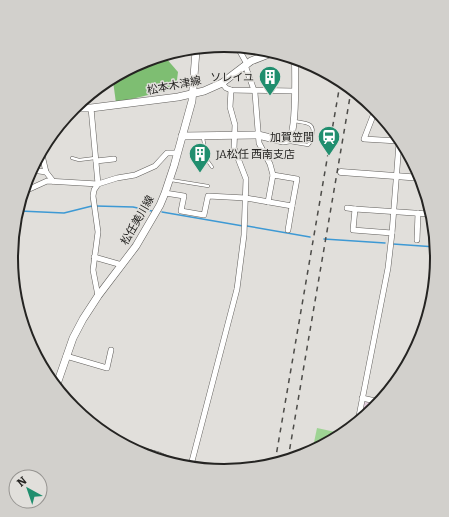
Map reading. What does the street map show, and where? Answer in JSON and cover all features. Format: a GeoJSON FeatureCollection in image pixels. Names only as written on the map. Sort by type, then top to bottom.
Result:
{"type":"FeatureCollection","features":[{"type":"Feature","properties":{"kind":"main road","name":"松任美川線"},"geometry":{"type":"LineString","coordinates":[[58,380],[66,356],[80,325],[98,296],[122,266],[147,229],[165,193],[170,180],[193,94],[196,54]]}},
{"type":"Feature","properties":{"kind":"main road","name":"松本木津線"},"geometry":{"type":"LineString","coordinates":[[82,108],[193,94],[210,89],[222,83],[246,64],[264,56]]}},
{"type":"Feature","properties":{"kind":"main road"},"geometry":{"type":"LineString","coordinates":[[182,136],[258,136],[284,141],[289,140]]}},
{"type":"Feature","properties":{"kind":"street"},"geometry":{"type":"LineString","coordinates":[[240,52],[246,64],[254,91],[259,144],[270,164],[273,175],[268,202]]}},
{"type":"Feature","properties":{"kind":"street"},"geometry":{"type":"LineString","coordinates":[[289,140],[294,120],[295,64]]}},
{"type":"Feature","properties":{"kind":"street"},"geometry":{"type":"LineString","coordinates":[[222,83],[226,88],[231,90],[294,92]]}},
{"type":"Feature","properties":{"kind":"street"},"geometry":{"type":"LineString","coordinates":[[193,462],[237,289],[244,235],[246,179],[234,151],[235,126],[230,107],[231,90]]}},
{"type":"Feature","properties":{"kind":"street"},"geometry":{"type":"LineString","coordinates":[[91,108],[98,184],[94,190],[93,196],[98,232],[93,270],[98,296]]}},
{"type":"Feature","properties":{"kind":"street"},"geometry":{"type":"LineString","coordinates":[[373,115],[364,139],[394,142]]}},
{"type":"Feature","properties":{"kind":"street"},"geometry":{"type":"LineString","coordinates":[[359,415],[388,268],[394,211],[398,147]]}},
{"type":"Feature","properties":{"kind":"street"},"geometry":{"type":"LineString","coordinates":[[30,188],[47,181],[98,184],[114,178],[131,176],[144,172],[155,166],[167,153],[177,153]]}},
{"type":"Feature","properties":{"kind":"street"},"geometry":{"type":"LineString","coordinates":[[96,159],[114,159]]}},
{"type":"Feature","properties":{"kind":"street"},"geometry":{"type":"LineString","coordinates":[[43,160],[46,172],[53,181]]}},
{"type":"Feature","properties":{"kind":"street"},"geometry":{"type":"LineString","coordinates":[[37,171],[46,172]]}},
{"type":"Feature","properties":{"kind":"street"},"geometry":{"type":"LineString","coordinates":[[341,172],[414,177]]}},
{"type":"Feature","properties":{"kind":"street"},"geometry":{"type":"LineString","coordinates":[[273,175],[297,179],[288,230]]}},
{"type":"Feature","properties":{"kind":"street"},"geometry":{"type":"LineString","coordinates":[[165,193],[184,196],[181,211],[204,215],[208,196],[246,198],[292,206]]}},
{"type":"Feature","properties":{"kind":"street"},"geometry":{"type":"LineString","coordinates":[[347,208],[426,214]]}},
{"type":"Feature","properties":{"kind":"street"},"geometry":{"type":"LineString","coordinates":[[355,209],[353,230],[392,233]]}},
{"type":"Feature","properties":{"kind":"street"},"geometry":{"type":"LineString","coordinates":[[417,240],[418,213]]}},
{"type":"Feature","properties":{"kind":"street"},"geometry":{"type":"LineString","coordinates":[[94,258],[122,266]]}},
{"type":"Feature","properties":{"kind":"street"},"geometry":{"type":"LineString","coordinates":[[66,356],[107,368],[112,350]]}},
{"type":"Feature","properties":{"kind":"street"},"geometry":{"type":"LineString","coordinates":[[362,398],[375,401]]}},
{"type":"Feature","properties":{"kind":"lane"},"geometry":{"type":"LineString","coordinates":[[289,140],[290,142],[306,145],[311,142],[314,131],[311,124],[294,120]]}},
{"type":"Feature","properties":{"kind":"lane"},"geometry":{"type":"LineString","coordinates":[[203,138],[207,160],[212,167]]}},
{"type":"Feature","properties":{"kind":"lane"},"geometry":{"type":"LineString","coordinates":[[72,158],[79,160],[96,159]]}},
{"type":"Feature","properties":{"kind":"lane"},"geometry":{"type":"LineString","coordinates":[[170,180],[208,186]]}},
{"type":"Feature","properties":{"kind":"shaded area"},"geometry":{"type":"Polygon","coordinates":[[[364,402],[373,403],[371,405],[361,414],[364,402]]]}},
{"type":"Feature","properties":{"kind":"green space"},"geometry":{"type":"Polygon","coordinates":[[[168,60],[178,72],[176,88],[116,103],[114,85],[133,73],[168,60]]]}},
{"type":"Feature","properties":{"kind":"green space"},"geometry":{"type":"Polygon","coordinates":[[[317,428],[336,432],[316,444],[313,445],[317,428]]]}},
{"type":"Feature","properties":{"kind":"waterway"},"geometry":{"type":"LineString","coordinates":[[24,211],[64,213],[92,206]]}},
{"type":"Feature","properties":{"kind":"waterway"},"geometry":{"type":"LineString","coordinates":[[96,206],[133,207],[152,211]]}},
{"type":"Feature","properties":{"kind":"waterway"},"geometry":{"type":"LineString","coordinates":[[162,212],[243,226]]}},
{"type":"Feature","properties":{"kind":"waterway"},"geometry":{"type":"LineString","coordinates":[[247,226],[310,237]]}},
{"type":"Feature","properties":{"kind":"waterway"},"geometry":{"type":"LineString","coordinates":[[324,239],[385,243]]}},
{"type":"Feature","properties":{"kind":"waterway"},"geometry":{"type":"LineString","coordinates":[[393,244],[431,247]]}},
{"type":"Feature","properties":{"kind":"railway"},"geometry":{"type":"LineString","coordinates":[[276,459],[339,87]]}},
{"type":"Feature","properties":{"kind":"railway"},"geometry":{"type":"LineString","coordinates":[[289,455],[350,95]]}},
{"type":"Feature","properties":{"kind":"place","name":"ソレイユ"},"geometry":{"type":"Point","coordinates":[270,96]}},
{"type":"Feature","properties":{"kind":"place","name":"加賀笠間"},"geometry":{"type":"Point","coordinates":[329,156]}},
{"type":"Feature","properties":{"kind":"place","name":"JA松任 西南支店"},"geometry":{"type":"Point","coordinates":[200,174]}}]}
